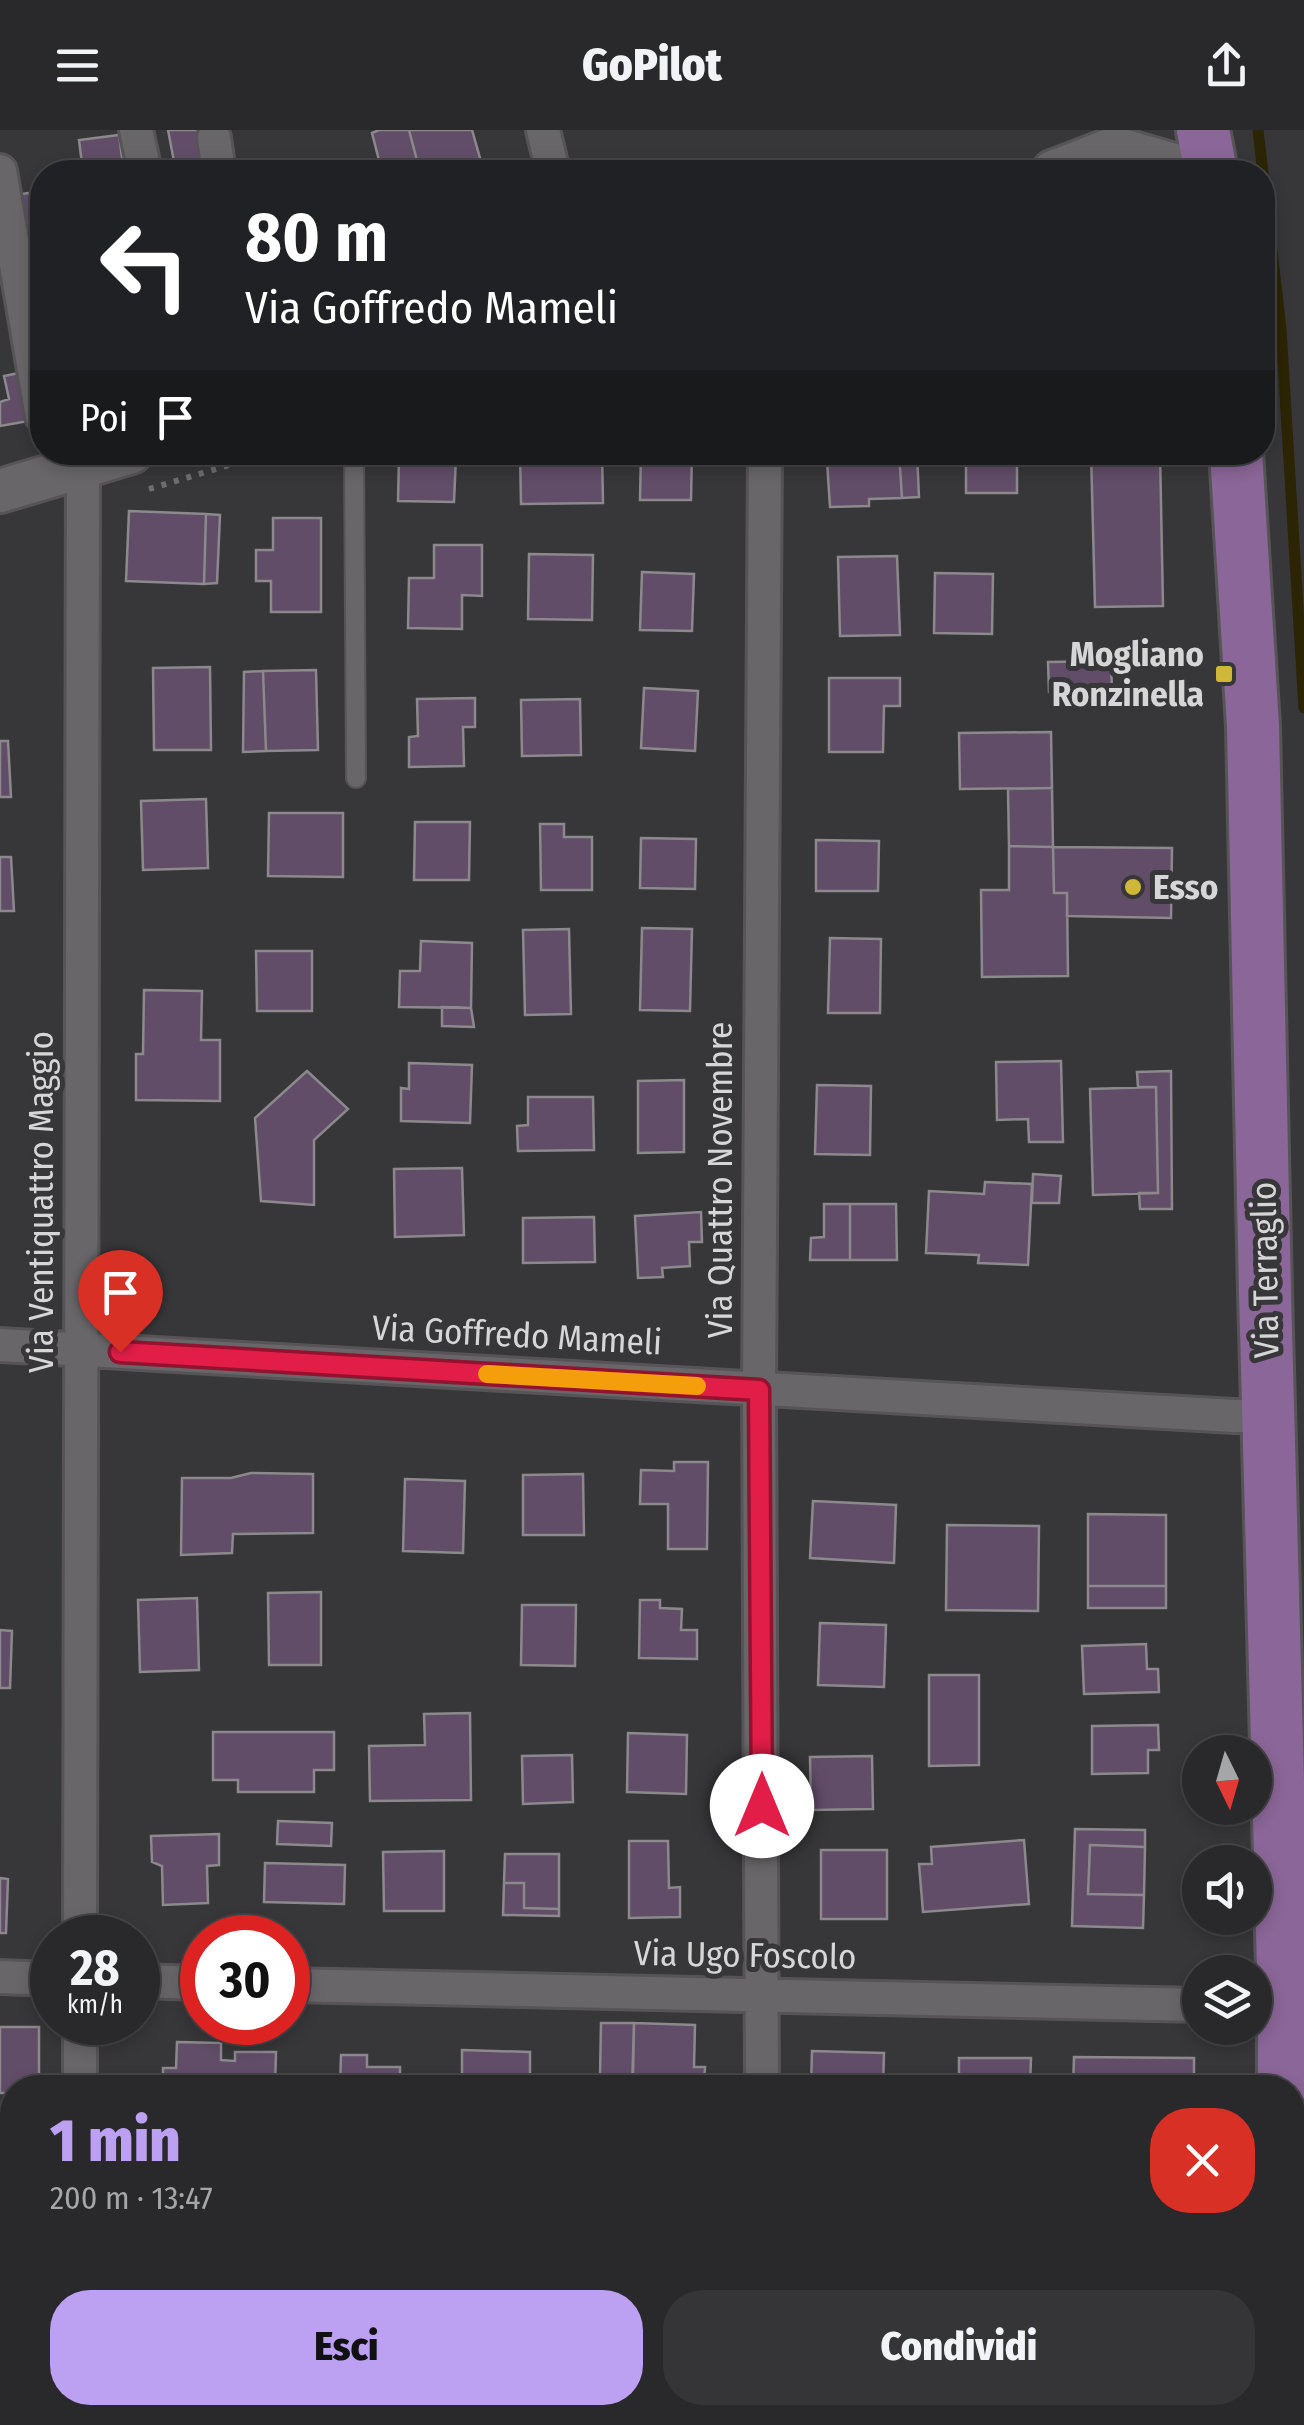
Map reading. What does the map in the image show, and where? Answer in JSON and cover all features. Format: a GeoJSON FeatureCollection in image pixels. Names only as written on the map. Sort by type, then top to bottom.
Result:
{"type":"FeatureCollection","features":[{"type":"Feature","properties":{"kind":"main road"},"geometry":{"type":"LineString","coordinates":[[1204,130],[1208,160]]}},
{"type":"Feature","properties":{"kind":"main road","name":"Via Terraglio"},"geometry":{"type":"LineString","coordinates":[[1237,465],[1254,726],[1268,1416],[1280,1560],[1270,1955]]}},
{"type":"Feature","properties":{"kind":"main road","name":"Via Terraglio"},"geometry":{"type":"LineString","coordinates":[[1272,2022],[1282,2075]]}},
{"type":"Feature","properties":{"kind":"street"},"geometry":{"type":"LineString","coordinates":[[136,130],[143,160]]}},
{"type":"Feature","properties":{"kind":"street"},"geometry":{"type":"LineString","coordinates":[[543,130],[550,160]]}},
{"type":"Feature","properties":{"kind":"street"},"geometry":{"type":"LineString","coordinates":[[214,138],[217,160]]}},
{"type":"Feature","properties":{"kind":"street"},"geometry":{"type":"LineString","coordinates":[[1079,160],[1127,139],[1172,160]]}},
{"type":"Feature","properties":{"kind":"street"},"geometry":{"type":"LineString","coordinates":[[0,171],[30,346]]}},
{"type":"Feature","properties":{"kind":"street"},"geometry":{"type":"LineString","coordinates":[[0,491],[61,465]]}},
{"type":"Feature","properties":{"kind":"street","name":"Via Ventiquattro Maggio"},"geometry":{"type":"LineString","coordinates":[[61,465],[80,1350],[80,1915]]}},
{"type":"Feature","properties":{"kind":"street","name":"Via Quattro Novembre"},"geometry":{"type":"LineString","coordinates":[[762,2075],[759,1390],[765,465]]}},
{"type":"Feature","properties":{"kind":"street","name":"Via Goffredo Mameli"},"geometry":{"type":"LineString","coordinates":[[0,1344],[1268,1416]]}},
{"type":"Feature","properties":{"kind":"street"},"geometry":{"type":"LineString","coordinates":[[0,1977],[30,1978]]}},
{"type":"Feature","properties":{"kind":"street","name":"Via Ugo Foscolo"},"geometry":{"type":"LineString","coordinates":[[310,1985],[1182,2005]]}},
{"type":"Feature","properties":{"kind":"street"},"geometry":{"type":"LineString","coordinates":[[80,2045],[80,2075]]}},
{"type":"Feature","properties":{"kind":"lane"},"geometry":{"type":"LineString","coordinates":[[354,465],[356,778]]}},
{"type":"Feature","properties":{"kind":"building"},"geometry":{"type":"Polygon","coordinates":[[[168,130],[204,130],[210,160],[174,160],[168,130]]]}},
{"type":"Feature","properties":{"kind":"building"},"geometry":{"type":"Polygon","coordinates":[[[409,130],[417,160],[379,160],[372,133],[409,130]]]}},
{"type":"Feature","properties":{"kind":"building"},"geometry":{"type":"Polygon","coordinates":[[[409,130],[472,130],[481,160],[417,160],[409,130]]]}},
{"type":"Feature","properties":{"kind":"building"},"geometry":{"type":"Polygon","coordinates":[[[119,135],[122,160],[82,160],[79,140],[119,135]]]}},
{"type":"Feature","properties":{"kind":"building"},"geometry":{"type":"Polygon","coordinates":[[[30,193],[30,233],[21,234],[15,195],[30,193]]]}},
{"type":"Feature","properties":{"kind":"building"},"geometry":{"type":"Polygon","coordinates":[[[24,372],[30,421],[0,426],[0,402],[9,399],[4,376],[24,372]]]}},
{"type":"Feature","properties":{"kind":"building"},"geometry":{"type":"Polygon","coordinates":[[[399,465],[456,465],[454,502],[398,501],[399,465]]]}},
{"type":"Feature","properties":{"kind":"building"},"geometry":{"type":"Polygon","coordinates":[[[520,465],[602,465],[603,503],[521,504],[520,465]]]}},
{"type":"Feature","properties":{"kind":"building"},"geometry":{"type":"Polygon","coordinates":[[[641,465],[692,465],[691,500],[640,500],[641,465]]]}},
{"type":"Feature","properties":{"kind":"building"},"geometry":{"type":"Polygon","coordinates":[[[827,465],[900,465],[902,498],[869,499],[869,506],[830,507],[827,465]]]}},
{"type":"Feature","properties":{"kind":"building"},"geometry":{"type":"Polygon","coordinates":[[[900,465],[918,465],[919,497],[902,498],[900,465]]]}},
{"type":"Feature","properties":{"kind":"building"},"geometry":{"type":"Polygon","coordinates":[[[966,465],[1017,465],[1017,493],[966,493],[966,465]]]}},
{"type":"Feature","properties":{"kind":"building"},"geometry":{"type":"Polygon","coordinates":[[[1091,465],[1160,465],[1163,606],[1095,607],[1091,465]]]}},
{"type":"Feature","properties":{"kind":"building"},"geometry":{"type":"Polygon","coordinates":[[[129,511],[206,514],[204,584],[126,581],[129,511]]]}},
{"type":"Feature","properties":{"kind":"building"},"geometry":{"type":"Polygon","coordinates":[[[206,514],[220,515],[217,583],[204,584],[206,514]]]}},
{"type":"Feature","properties":{"kind":"building"},"geometry":{"type":"Polygon","coordinates":[[[273,518],[321,518],[321,612],[271,612],[271,581],[256,581],[256,550],[273,550],[273,518]]]}},
{"type":"Feature","properties":{"kind":"building"},"geometry":{"type":"Polygon","coordinates":[[[434,545],[482,545],[482,596],[462,595],[462,629],[408,628],[409,578],[434,578],[434,545]]]}},
{"type":"Feature","properties":{"kind":"building"},"geometry":{"type":"Polygon","coordinates":[[[529,554],[593,555],[592,620],[528,619],[529,554]]]}},
{"type":"Feature","properties":{"kind":"building"},"geometry":{"type":"Polygon","coordinates":[[[897,556],[900,635],[840,636],[838,557],[897,556]]]}},
{"type":"Feature","properties":{"kind":"building"},"geometry":{"type":"Polygon","coordinates":[[[642,572],[694,574],[692,631],[640,630],[642,572]]]}},
{"type":"Feature","properties":{"kind":"building"},"geometry":{"type":"Polygon","coordinates":[[[935,573],[993,574],[992,634],[934,633],[935,573]]]}},
{"type":"Feature","properties":{"kind":"building"},"geometry":{"type":"Polygon","coordinates":[[[1111,661],[1112,691],[1049,692],[1048,662],[1111,661]]]}},
{"type":"Feature","properties":{"kind":"building"},"geometry":{"type":"Polygon","coordinates":[[[210,667],[211,750],[154,750],[153,668],[210,667]]]}},
{"type":"Feature","properties":{"kind":"building"},"geometry":{"type":"Polygon","coordinates":[[[316,670],[318,750],[266,751],[263,671],[316,670]]]}},
{"type":"Feature","properties":{"kind":"building"},"geometry":{"type":"Polygon","coordinates":[[[263,671],[266,751],[243,752],[244,672],[263,671]]]}},
{"type":"Feature","properties":{"kind":"building"},"geometry":{"type":"Polygon","coordinates":[[[829,678],[900,678],[900,706],[884,706],[883,752],[829,752],[829,678]]]}},
{"type":"Feature","properties":{"kind":"building"},"geometry":{"type":"Polygon","coordinates":[[[644,688],[698,691],[695,751],[641,748],[644,688]]]}},
{"type":"Feature","properties":{"kind":"building"},"geometry":{"type":"Polygon","coordinates":[[[475,698],[475,727],[463,727],[464,766],[409,767],[409,737],[418,736],[417,699],[475,698]]]}},
{"type":"Feature","properties":{"kind":"building"},"geometry":{"type":"Polygon","coordinates":[[[580,699],[581,755],[522,756],[521,700],[580,699]]]}},
{"type":"Feature","properties":{"kind":"building"},"geometry":{"type":"Polygon","coordinates":[[[1051,732],[1052,788],[960,789],[959,733],[1051,732]]]}},
{"type":"Feature","properties":{"kind":"building"},"geometry":{"type":"Polygon","coordinates":[[[0,741],[8,741],[11,797],[0,797],[0,741]]]}},
{"type":"Feature","properties":{"kind":"building"},"geometry":{"type":"Polygon","coordinates":[[[1052,788],[1053,847],[1009,846],[1008,789],[1052,788]]]}},
{"type":"Feature","properties":{"kind":"building"},"geometry":{"type":"Polygon","coordinates":[[[206,799],[208,868],[143,870],[141,801],[206,799]]]}},
{"type":"Feature","properties":{"kind":"building"},"geometry":{"type":"Polygon","coordinates":[[[269,813],[343,813],[343,877],[268,876],[269,813]]]}},
{"type":"Feature","properties":{"kind":"building"},"geometry":{"type":"Polygon","coordinates":[[[415,822],[470,822],[469,880],[414,880],[415,822]]]}},
{"type":"Feature","properties":{"kind":"building"},"geometry":{"type":"Polygon","coordinates":[[[540,824],[564,824],[564,837],[592,837],[592,890],[541,890],[540,824]]]}},
{"type":"Feature","properties":{"kind":"building"},"geometry":{"type":"Polygon","coordinates":[[[641,838],[696,839],[695,889],[640,888],[641,838]]]}},
{"type":"Feature","properties":{"kind":"building"},"geometry":{"type":"Polygon","coordinates":[[[816,840],[879,841],[878,891],[816,891],[816,840]]]}},
{"type":"Feature","properties":{"kind":"building"},"geometry":{"type":"Polygon","coordinates":[[[1009,846],[1053,847],[1054,893],[1067,893],[1068,976],[982,977],[981,890],[1009,890],[1009,846]]]}},
{"type":"Feature","properties":{"kind":"building"},"geometry":{"type":"Polygon","coordinates":[[[1053,847],[1172,848],[1171,918],[1067,916],[1067,893],[1054,893],[1053,847]]]}},
{"type":"Feature","properties":{"kind":"building"},"geometry":{"type":"Polygon","coordinates":[[[0,857],[11,857],[14,911],[0,911],[0,857]]]}},
{"type":"Feature","properties":{"kind":"building"},"geometry":{"type":"Polygon","coordinates":[[[642,928],[692,929],[690,1011],[640,1010],[642,928]]]}},
{"type":"Feature","properties":{"kind":"building"},"geometry":{"type":"Polygon","coordinates":[[[569,929],[571,1014],[525,1015],[523,930],[569,929]]]}},
{"type":"Feature","properties":{"kind":"building"},"geometry":{"type":"Polygon","coordinates":[[[830,938],[881,939],[880,1013],[828,1013],[830,938]]]}},
{"type":"Feature","properties":{"kind":"building"},"geometry":{"type":"Polygon","coordinates":[[[421,941],[472,943],[471,1008],[399,1007],[400,971],[420,971],[421,941]]]}},
{"type":"Feature","properties":{"kind":"building"},"geometry":{"type":"Polygon","coordinates":[[[256,951],[312,951],[312,1011],[257,1011],[256,951]]]}},
{"type":"Feature","properties":{"kind":"building"},"geometry":{"type":"Polygon","coordinates":[[[144,990],[202,991],[201,1040],[220,1040],[220,1101],[136,1100],[136,1054],[143,1054],[144,990]]]}},
{"type":"Feature","properties":{"kind":"building"},"geometry":{"type":"Polygon","coordinates":[[[442,1007],[471,1008],[474,1027],[442,1026],[442,1007]]]}},
{"type":"Feature","properties":{"kind":"building"},"geometry":{"type":"Polygon","coordinates":[[[1061,1061],[1063,1142],[1029,1142],[1028,1119],[997,1120],[996,1062],[1061,1061]]]}},
{"type":"Feature","properties":{"kind":"building"},"geometry":{"type":"Polygon","coordinates":[[[409,1063],[472,1065],[470,1123],[401,1121],[401,1088],[409,1089],[409,1063]]]}},
{"type":"Feature","properties":{"kind":"building"},"geometry":{"type":"Polygon","coordinates":[[[307,1071],[348,1109],[314,1140],[314,1205],[261,1201],[255,1118],[307,1071]]]}},
{"type":"Feature","properties":{"kind":"building"},"geometry":{"type":"Polygon","coordinates":[[[1171,1071],[1172,1209],[1140,1209],[1139,1193],[1158,1193],[1156,1087],[1138,1087],[1137,1072],[1171,1071]]]}},
{"type":"Feature","properties":{"kind":"building"},"geometry":{"type":"Polygon","coordinates":[[[684,1080],[684,1152],[638,1153],[638,1081],[684,1080]]]}},
{"type":"Feature","properties":{"kind":"building"},"geometry":{"type":"Polygon","coordinates":[[[817,1085],[871,1086],[870,1155],[815,1154],[817,1085]]]}},
{"type":"Feature","properties":{"kind":"building"},"geometry":{"type":"Polygon","coordinates":[[[1156,1087],[1158,1193],[1093,1195],[1090,1089],[1156,1087]]]}},
{"type":"Feature","properties":{"kind":"building"},"geometry":{"type":"Polygon","coordinates":[[[528,1097],[593,1097],[594,1150],[518,1151],[517,1126],[528,1125],[528,1097]]]}},
{"type":"Feature","properties":{"kind":"building"},"geometry":{"type":"Polygon","coordinates":[[[462,1168],[464,1235],[395,1237],[394,1169],[462,1168]]]}},
{"type":"Feature","properties":{"kind":"building"},"geometry":{"type":"Polygon","coordinates":[[[1033,1174],[1061,1176],[1059,1203],[1032,1203],[1033,1174]]]}},
{"type":"Feature","properties":{"kind":"building"},"geometry":{"type":"Polygon","coordinates":[[[985,1182],[1032,1184],[1028,1265],[978,1263],[979,1255],[926,1253],[929,1191],[984,1194],[985,1182]]]}},
{"type":"Feature","properties":{"kind":"building"},"geometry":{"type":"Polygon","coordinates":[[[824,1204],[850,1204],[850,1260],[810,1260],[811,1238],[824,1237],[824,1204]]]}},
{"type":"Feature","properties":{"kind":"building"},"geometry":{"type":"Polygon","coordinates":[[[850,1204],[896,1204],[897,1260],[850,1260],[850,1204]]]}},
{"type":"Feature","properties":{"kind":"building"},"geometry":{"type":"Polygon","coordinates":[[[701,1212],[702,1242],[689,1242],[690,1266],[662,1268],[663,1277],[638,1278],[635,1216],[701,1212]]]}},
{"type":"Feature","properties":{"kind":"building"},"geometry":{"type":"Polygon","coordinates":[[[594,1217],[595,1262],[523,1263],[523,1218],[594,1217]]]}},
{"type":"Feature","properties":{"kind":"building"},"geometry":{"type":"Polygon","coordinates":[[[674,1462],[708,1462],[707,1549],[668,1549],[668,1504],[640,1504],[641,1470],[674,1471],[674,1462]]]}},
{"type":"Feature","properties":{"kind":"building"},"geometry":{"type":"Polygon","coordinates":[[[251,1473],[313,1474],[313,1533],[233,1534],[232,1553],[181,1555],[182,1478],[231,1478],[251,1473]]]}},
{"type":"Feature","properties":{"kind":"building"},"geometry":{"type":"Polygon","coordinates":[[[583,1474],[584,1535],[523,1535],[523,1475],[583,1474]]]}},
{"type":"Feature","properties":{"kind":"building"},"geometry":{"type":"Polygon","coordinates":[[[405,1479],[465,1481],[463,1553],[403,1551],[405,1479]]]}},
{"type":"Feature","properties":{"kind":"building"},"geometry":{"type":"Polygon","coordinates":[[[813,1501],[896,1505],[894,1563],[810,1558],[813,1501]]]}},
{"type":"Feature","properties":{"kind":"building"},"geometry":{"type":"Polygon","coordinates":[[[1088,1514],[1166,1515],[1166,1586],[1088,1586],[1088,1514]]]}},
{"type":"Feature","properties":{"kind":"building"},"geometry":{"type":"Polygon","coordinates":[[[947,1525],[1039,1526],[1038,1611],[946,1610],[947,1525]]]}},
{"type":"Feature","properties":{"kind":"building"},"geometry":{"type":"Polygon","coordinates":[[[1088,1586],[1166,1586],[1166,1608],[1088,1608],[1088,1586]]]}},
{"type":"Feature","properties":{"kind":"building"},"geometry":{"type":"Polygon","coordinates":[[[321,1592],[321,1665],[269,1665],[268,1593],[321,1592]]]}},
{"type":"Feature","properties":{"kind":"building"},"geometry":{"type":"Polygon","coordinates":[[[197,1598],[199,1670],[140,1672],[138,1600],[197,1598]]]}},
{"type":"Feature","properties":{"kind":"building"},"geometry":{"type":"Polygon","coordinates":[[[640,1600],[660,1600],[660,1608],[682,1609],[681,1630],[697,1630],[697,1659],[639,1658],[640,1600]]]}},
{"type":"Feature","properties":{"kind":"building"},"geometry":{"type":"Polygon","coordinates":[[[522,1605],[576,1605],[575,1666],[521,1665],[522,1605]]]}},
{"type":"Feature","properties":{"kind":"building"},"geometry":{"type":"Polygon","coordinates":[[[820,1623],[886,1625],[884,1687],[818,1685],[820,1623]]]}},
{"type":"Feature","properties":{"kind":"building"},"geometry":{"type":"Polygon","coordinates":[[[0,1630],[12,1631],[10,1688],[0,1688],[0,1630]]]}},
{"type":"Feature","properties":{"kind":"building"},"geometry":{"type":"Polygon","coordinates":[[[1146,1644],[1147,1669],[1158,1669],[1159,1692],[1084,1694],[1082,1646],[1146,1644]]]}},
{"type":"Feature","properties":{"kind":"building"},"geometry":{"type":"Polygon","coordinates":[[[929,1675],[979,1675],[979,1765],[929,1766],[929,1675]]]}},
{"type":"Feature","properties":{"kind":"building"},"geometry":{"type":"Polygon","coordinates":[[[470,1713],[471,1800],[370,1801],[369,1746],[425,1745],[424,1714],[470,1713]]]}},
{"type":"Feature","properties":{"kind":"building"},"geometry":{"type":"Polygon","coordinates":[[[1158,1725],[1159,1750],[1148,1750],[1148,1773],[1092,1774],[1092,1726],[1158,1725]]]}},
{"type":"Feature","properties":{"kind":"building"},"geometry":{"type":"Polygon","coordinates":[[[213,1732],[334,1732],[334,1770],[314,1770],[314,1792],[238,1792],[238,1780],[213,1780],[213,1732]]]}},
{"type":"Feature","properties":{"kind":"building"},"geometry":{"type":"Polygon","coordinates":[[[628,1733],[687,1735],[686,1794],[627,1792],[628,1733]]]}},
{"type":"Feature","properties":{"kind":"building"},"geometry":{"type":"Polygon","coordinates":[[[572,1755],[573,1802],[523,1804],[522,1756],[572,1755]]]}},
{"type":"Feature","properties":{"kind":"building"},"geometry":{"type":"Polygon","coordinates":[[[872,1756],[873,1809],[811,1810],[810,1757],[872,1756]]]}},
{"type":"Feature","properties":{"kind":"building"},"geometry":{"type":"Polygon","coordinates":[[[278,1821],[332,1823],[331,1846],[277,1844],[278,1821]]]}},
{"type":"Feature","properties":{"kind":"building"},"geometry":{"type":"Polygon","coordinates":[[[1075,1829],[1145,1830],[1145,1847],[1090,1845],[1088,1894],[1144,1895],[1143,1928],[1072,1926],[1075,1829]]]}},
{"type":"Feature","properties":{"kind":"building"},"geometry":{"type":"Polygon","coordinates":[[[219,1834],[219,1865],[207,1866],[208,1903],[163,1905],[162,1866],[152,1862],[151,1836],[219,1834]]]}},
{"type":"Feature","properties":{"kind":"building"},"geometry":{"type":"Polygon","coordinates":[[[1024,1840],[1029,1904],[923,1912],[919,1864],[932,1864],[931,1847],[1024,1840]]]}},
{"type":"Feature","properties":{"kind":"building"},"geometry":{"type":"Polygon","coordinates":[[[629,1841],[668,1841],[669,1888],[680,1887],[680,1917],[629,1918],[629,1841]]]}},
{"type":"Feature","properties":{"kind":"building"},"geometry":{"type":"Polygon","coordinates":[[[1090,1845],[1145,1847],[1144,1895],[1088,1894],[1090,1845]]]}},
{"type":"Feature","properties":{"kind":"building"},"geometry":{"type":"Polygon","coordinates":[[[821,1850],[887,1850],[887,1919],[821,1919],[821,1850]]]}},
{"type":"Feature","properties":{"kind":"building"},"geometry":{"type":"Polygon","coordinates":[[[444,1851],[444,1911],[384,1911],[383,1852],[444,1851]]]}},
{"type":"Feature","properties":{"kind":"building"},"geometry":{"type":"Polygon","coordinates":[[[505,1854],[559,1854],[559,1909],[524,1908],[524,1883],[504,1883],[505,1854]]]}},
{"type":"Feature","properties":{"kind":"building"},"geometry":{"type":"Polygon","coordinates":[[[265,1863],[345,1865],[344,1904],[264,1902],[265,1863]]]}},
{"type":"Feature","properties":{"kind":"building"},"geometry":{"type":"Polygon","coordinates":[[[0,1878],[8,1879],[6,1933],[0,1933],[0,1878]]]}},
{"type":"Feature","properties":{"kind":"building"},"geometry":{"type":"Polygon","coordinates":[[[504,1883],[524,1883],[524,1908],[559,1909],[559,1916],[503,1915],[504,1883]]]}},
{"type":"Feature","properties":{"kind":"building"},"geometry":{"type":"Polygon","coordinates":[[[601,2023],[634,2023],[633,2075],[600,2075],[601,2023]]]}},
{"type":"Feature","properties":{"kind":"building"},"geometry":{"type":"Polygon","coordinates":[[[634,2023],[695,2025],[694,2067],[705,2067],[705,2075],[632,2075],[634,2023]]]}},
{"type":"Feature","properties":{"kind":"building"},"geometry":{"type":"Polygon","coordinates":[[[0,2027],[30,2027],[30,2045],[39,2045],[39,2075],[0,2075],[0,2027]]]}},
{"type":"Feature","properties":{"kind":"building"},"geometry":{"type":"Polygon","coordinates":[[[177,2042],[221,2045],[221,2060],[235,2061],[235,2052],[276,2052],[275,2075],[163,2075],[163,2068],[176,2068],[177,2042]]]}},
{"type":"Feature","properties":{"kind":"building"},"geometry":{"type":"Polygon","coordinates":[[[462,2050],[530,2052],[530,2075],[462,2075],[462,2050]]]}},
{"type":"Feature","properties":{"kind":"building"},"geometry":{"type":"Polygon","coordinates":[[[812,2051],[884,2053],[883,2075],[811,2075],[812,2051]]]}},
{"type":"Feature","properties":{"kind":"building"},"geometry":{"type":"Polygon","coordinates":[[[341,2055],[367,2055],[367,2067],[400,2067],[400,2075],[340,2075],[341,2055]]]}},
{"type":"Feature","properties":{"kind":"building"},"geometry":{"type":"Polygon","coordinates":[[[1074,2057],[1194,2058],[1194,2075],[1073,2075],[1074,2057]]]}},
{"type":"Feature","properties":{"kind":"building"},"geometry":{"type":"Polygon","coordinates":[[[959,2058],[1031,2058],[1030,2075],[959,2075],[959,2058]]]}},
{"type":"Feature","properties":{"kind":"waterway"},"geometry":{"type":"LineString","coordinates":[[1258,130],[1261,160]]}},
{"type":"Feature","properties":{"kind":"waterway"},"geometry":{"type":"LineString","coordinates":[[1275,277],[1304,708]]}},
{"type":"Feature","properties":{"kind":"slow traffic"},"geometry":{"type":"LineString","coordinates":[[487,1374],[697,1386]]}},
{"type":"Feature","properties":{"kind":"place","name":"Mogliano Ronzinella"},"geometry":{"type":"Point","coordinates":[1224,674]}},
{"type":"Feature","properties":{"kind":"place","name":"Esso"},"geometry":{"type":"Point","coordinates":[1133,887]}},
{"type":"Feature","properties":{"kind":"route"},"geometry":{"type":"LineString","coordinates":[[120,1352],[759,1390],[762,1806]]}}]}
